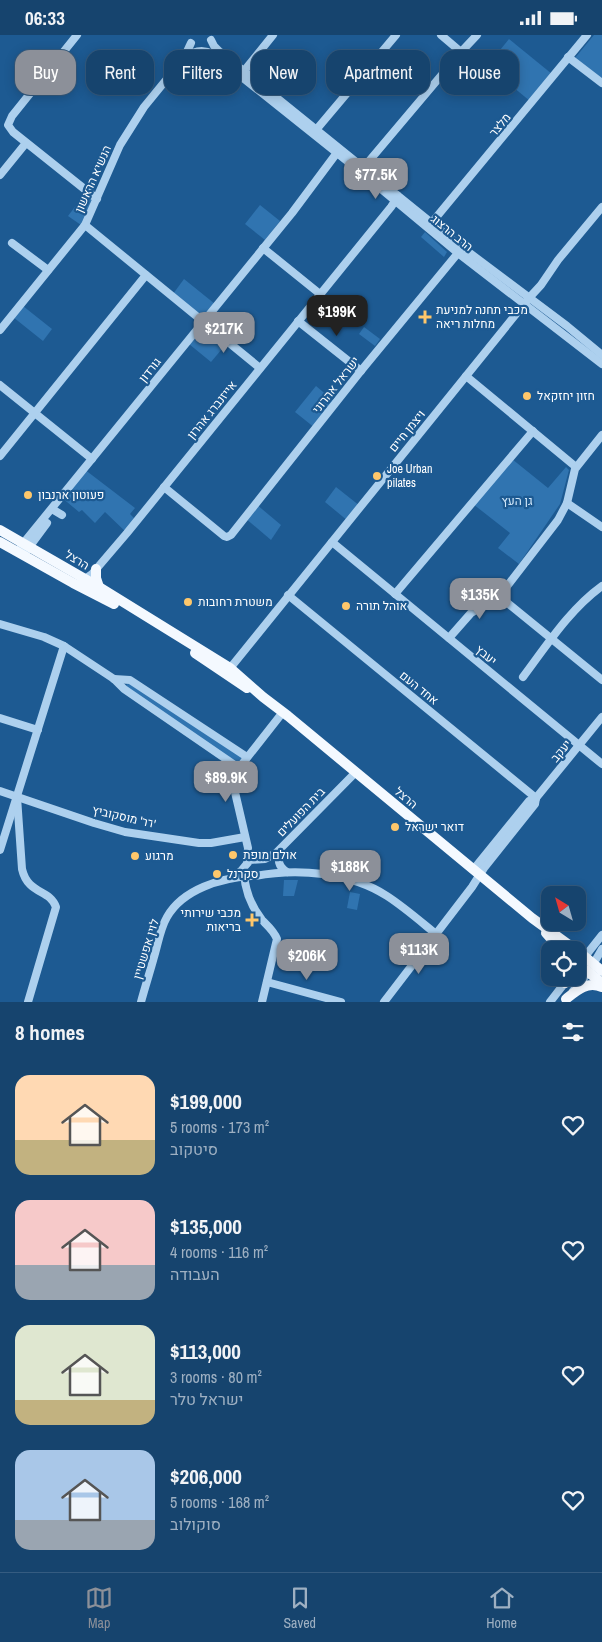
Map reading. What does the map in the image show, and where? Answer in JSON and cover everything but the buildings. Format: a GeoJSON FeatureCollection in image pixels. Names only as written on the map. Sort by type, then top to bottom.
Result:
{"type":"FeatureCollection","features":[{"type":"Feature","properties":{"kind":"main road","name":"הרצל"},"geometry":{"type":"LineString","coordinates":[[0,530],[99,587],[228,671],[283,712],[558,941]]}},
{"type":"Feature","properties":{"kind":"main road","name":"הרצל"},"geometry":{"type":"LineString","coordinates":[[0,542],[119,607],[228,671]]}},
{"type":"Feature","properties":{"kind":"main road"},"geometry":{"type":"LineString","coordinates":[[96,569],[99,587]]}},
{"type":"Feature","properties":{"kind":"main road","name":"הרצל"},"geometry":{"type":"LineString","coordinates":[[532,918],[553,941]]}},
{"type":"Feature","properties":{"kind":"main road","name":"הרצל"},"geometry":{"type":"LineString","coordinates":[[595,969],[602,985]]}},
{"type":"Feature","properties":{"kind":"main road"},"geometry":{"type":"LineString","coordinates":[[564,1000],[584,986],[592,984],[602,985]]}},
{"type":"Feature","properties":{"kind":"street"},"geometry":{"type":"LineString","coordinates":[[77,35],[12,116],[8,127],[97,199]]}},
{"type":"Feature","properties":{"kind":"street"},"geometry":{"type":"LineString","coordinates":[[244,71],[273,35]]}},
{"type":"Feature","properties":{"kind":"street"},"geometry":{"type":"LineString","coordinates":[[316,134],[396,35]]}},
{"type":"Feature","properties":{"kind":"street"},"geometry":{"type":"LineString","coordinates":[[441,35],[459,50]]}},
{"type":"Feature","properties":{"kind":"street"},"geometry":{"type":"LineString","coordinates":[[463,50],[476,35]]}},
{"type":"Feature","properties":{"kind":"street","name":"מלצר"},"geometry":{"type":"LineString","coordinates":[[430,225],[587,35]]}},
{"type":"Feature","properties":{"kind":"street","name":"הרב הרצוג"},"geometry":{"type":"LineString","coordinates":[[211,37],[216,49],[244,71],[336,154],[360,168]]}},
{"type":"Feature","properties":{"kind":"street","name":"הנשיא הראשון"},"geometry":{"type":"LineString","coordinates":[[202,50],[210,46],[211,37]]}},
{"type":"Feature","properties":{"kind":"street","name":"הנשיא הראשון"},"geometry":{"type":"LineString","coordinates":[[192,39],[193,47],[198,50]]}},
{"type":"Feature","properties":{"kind":"street"},"geometry":{"type":"LineString","coordinates":[[568,57],[602,83]]}},
{"type":"Feature","properties":{"kind":"street","name":"הרב הרצוג"},"geometry":{"type":"LineString","coordinates":[[241,76],[316,134],[348,155],[360,168],[396,198],[529,302]]}},
{"type":"Feature","properties":{"kind":"street"},"geometry":{"type":"LineString","coordinates":[[360,168],[440,76]]}},
{"type":"Feature","properties":{"kind":"street","name":"הנשיא הראשון"},"geometry":{"type":"LineString","coordinates":[[1,327],[85,225],[116,153],[144,107],[164,82]]}},
{"type":"Feature","properties":{"kind":"street"},"geometry":{"type":"LineString","coordinates":[[0,175],[26,143]]}},
{"type":"Feature","properties":{"kind":"street"},"geometry":{"type":"LineString","coordinates":[[336,154],[348,155]]}},
{"type":"Feature","properties":{"kind":"street","name":"גורדון"},"geometry":{"type":"LineString","coordinates":[[27,544],[57,512],[92,459],[336,154]]}},
{"type":"Feature","properties":{"kind":"street","name":"אייזנברג אהרון"},"geometry":{"type":"LineString","coordinates":[[86,580],[164,487],[396,198]]}},
{"type":"Feature","properties":{"kind":"street"},"geometry":{"type":"LineString","coordinates":[[547,276],[602,207]]}},
{"type":"Feature","properties":{"kind":"street"},"geometry":{"type":"LineString","coordinates":[[547,276],[562,262],[602,215]]}},
{"type":"Feature","properties":{"kind":"street"},"geometry":{"type":"LineString","coordinates":[[85,225],[260,368]]}},
{"type":"Feature","properties":{"kind":"street"},"geometry":{"type":"LineString","coordinates":[[12,243],[48,270]]}},
{"type":"Feature","properties":{"kind":"street"},"geometry":{"type":"LineString","coordinates":[[262,248],[320,294]]}},
{"type":"Feature","properties":{"kind":"street","name":"ישראל אהרוני"},"geometry":{"type":"LineString","coordinates":[[164,487],[227,537],[231,535],[459,249]]}},
{"type":"Feature","properties":{"kind":"street"},"geometry":{"type":"LineString","coordinates":[[0,456],[146,275]]}},
{"type":"Feature","properties":{"kind":"street","name":"ויצמן חיים"},"geometry":{"type":"LineString","coordinates":[[228,671],[466,376],[529,302],[547,276]]}},
{"type":"Feature","properties":{"kind":"street"},"geometry":{"type":"LineString","coordinates":[[529,302],[602,355]]}},
{"type":"Feature","properties":{"kind":"street"},"geometry":{"type":"LineString","coordinates":[[529,302],[602,364]]}},
{"type":"Feature","properties":{"kind":"street"},"geometry":{"type":"LineString","coordinates":[[298,321],[362,371]]}},
{"type":"Feature","properties":{"kind":"street"},"geometry":{"type":"LineString","coordinates":[[466,376],[576,467]]}},
{"type":"Feature","properties":{"kind":"street"},"geometry":{"type":"LineString","coordinates":[[0,385],[92,459]]}},
{"type":"Feature","properties":{"kind":"street"},"geometry":{"type":"LineString","coordinates":[[395,594],[533,431]]}},
{"type":"Feature","properties":{"kind":"street"},"geometry":{"type":"LineString","coordinates":[[449,639],[471,613],[499,596],[558,520],[567,503],[576,467],[602,435]]}},
{"type":"Feature","properties":{"kind":"street"},"geometry":{"type":"LineString","coordinates":[[567,503],[602,527]]}},
{"type":"Feature","properties":{"kind":"street","name":"יעבץ"},"geometry":{"type":"LineString","coordinates":[[332,542],[602,764]]}},
{"type":"Feature","properties":{"kind":"street"},"geometry":{"type":"LineString","coordinates":[[20,553],[27,544]]}},
{"type":"Feature","properties":{"kind":"street"},"geometry":{"type":"LineString","coordinates":[[73,583],[86,580]]}},
{"type":"Feature","properties":{"kind":"street"},"geometry":{"type":"LineString","coordinates":[[523,677],[583,601],[602,586]]}},
{"type":"Feature","properties":{"kind":"street","name":"אחד העם"},"geometry":{"type":"LineString","coordinates":[[288,595],[536,798]]}},
{"type":"Feature","properties":{"kind":"street"},"geometry":{"type":"LineString","coordinates":[[499,596],[602,680]]}},
{"type":"Feature","properties":{"kind":"street"},"geometry":{"type":"LineString","coordinates":[[0,624],[27,631],[64,646],[114,679],[124,689],[239,768]]}},
{"type":"Feature","properties":{"kind":"street"},"geometry":{"type":"LineString","coordinates":[[0,850],[64,646]]}},
{"type":"Feature","properties":{"kind":"street"},"geometry":{"type":"LineString","coordinates":[[114,679],[130,680],[247,757]]}},
{"type":"Feature","properties":{"kind":"street"},"geometry":{"type":"LineString","coordinates":[[248,871],[260,873],[264,867],[263,862],[252,855],[248,848],[231,775],[239,768],[283,712]]}},
{"type":"Feature","properties":{"kind":"street","name":"יעקב"},"geometry":{"type":"LineString","coordinates":[[384,1002],[472,887],[476,872],[535,804],[536,798],[602,717]]}},
{"type":"Feature","properties":{"kind":"street"},"geometry":{"type":"LineString","coordinates":[[0,718],[38,730]]}},
{"type":"Feature","properties":{"kind":"street","name":"בית הפועלים"},"geometry":{"type":"LineString","coordinates":[[248,871],[252,859],[271,857],[282,848],[356,772]]}},
{"type":"Feature","properties":{"kind":"street","name":"דר' מוסקוביץ'"},"geometry":{"type":"LineString","coordinates":[[0,791],[125,832],[198,843],[212,843],[245,837]]}},
{"type":"Feature","properties":{"kind":"street"},"geometry":{"type":"LineString","coordinates":[[17,797],[24,877],[28,884],[52,900],[56,907],[28,1002]]}},
{"type":"Feature","properties":{"kind":"street"},"geometry":{"type":"LineString","coordinates":[[248,848],[246,889],[250,902],[277,939],[262,1002]]}},
{"type":"Feature","properties":{"kind":"street"},"geometry":{"type":"LineString","coordinates":[[282,848],[278,856],[278,862],[281,868],[287,872]]}},
{"type":"Feature","properties":{"kind":"street","name":"לוין אפשטיין"},"geometry":{"type":"LineString","coordinates":[[141,1002],[162,927],[177,903],[192,893],[248,871],[311,872],[365,885],[390,898],[436,934]]}},
{"type":"Feature","properties":{"kind":"street"},"geometry":{"type":"LineString","coordinates":[[586,952],[602,935]]}},
{"type":"Feature","properties":{"kind":"street"},"geometry":{"type":"LineString","coordinates":[[564,1000],[595,969],[602,949]]}},
{"type":"Feature","properties":{"kind":"street"},"geometry":{"type":"LineString","coordinates":[[267,982],[341,1002]]}},
{"type":"Feature","properties":{"kind":"street"},"geometry":{"type":"LineString","coordinates":[[550,1002],[562,986]]}},
{"type":"Feature","properties":{"kind":"green space"},"geometry":{"type":"Polygon","coordinates":[[[594,35],[602,35],[602,79],[575,58],[594,35]]]}},
{"type":"Feature","properties":{"kind":"green space"},"geometry":{"type":"Polygon","coordinates":[[[509,39],[552,74],[530,101],[519,92],[519,50],[500,50],[509,39]]]}},
{"type":"Feature","properties":{"kind":"green space"},"geometry":{"type":"Polygon","coordinates":[[[87,191],[93,195],[85,220],[81,225],[68,216],[87,191]]]}},
{"type":"Feature","properties":{"kind":"green space"},"geometry":{"type":"Polygon","coordinates":[[[260,205],[280,221],[265,240],[245,224],[260,205]]]}},
{"type":"Feature","properties":{"kind":"green space"},"geometry":{"type":"Polygon","coordinates":[[[425,232],[447,252],[444,257],[421,237],[425,232]]]}},
{"type":"Feature","properties":{"kind":"green space"},"geometry":{"type":"Polygon","coordinates":[[[184,279],[215,304],[203,319],[173,294],[184,279]]]}},
{"type":"Feature","properties":{"kind":"green space"},"geometry":{"type":"Polygon","coordinates":[[[23,306],[52,329],[43,341],[13,317],[23,306]]]}},
{"type":"Feature","properties":{"kind":"green space"},"geometry":{"type":"Polygon","coordinates":[[[205,324],[227,343],[211,362],[189,344],[205,324]]]}},
{"type":"Feature","properties":{"kind":"green space"},"geometry":{"type":"Polygon","coordinates":[[[364,327],[380,339],[375,346],[359,334],[364,327]]]}},
{"type":"Feature","properties":{"kind":"green space"},"geometry":{"type":"Polygon","coordinates":[[[316,386],[335,402],[315,428],[295,412],[316,386]]]}},
{"type":"Feature","properties":{"kind":"green space","name":"גן העץ"},"geometry":{"type":"Polygon","coordinates":[[[512,459],[548,488],[566,467],[569,470],[560,504],[519,564],[498,548],[510,533],[473,504],[512,459]]]}},
{"type":"Feature","properties":{"kind":"green space"},"geometry":{"type":"Polygon","coordinates":[[[84,469],[135,508],[130,514],[137,521],[127,533],[105,512],[95,523],[82,510],[79,512],[61,497],[84,469]]]}},
{"type":"Feature","properties":{"kind":"green space"},"geometry":{"type":"Polygon","coordinates":[[[336,487],[360,506],[348,521],[325,502],[336,487]]]}},
{"type":"Feature","properties":{"kind":"green space"},"geometry":{"type":"Polygon","coordinates":[[[256,504],[281,525],[271,540],[245,518],[256,504]]]}},
{"type":"Feature","properties":{"kind":"green space"},"geometry":{"type":"Polygon","coordinates":[[[129,681],[245,758],[239,766],[124,689],[129,681]]]}},
{"type":"Feature","properties":{"kind":"green space"},"geometry":{"type":"Polygon","coordinates":[[[284,880],[298,880],[294,896],[283,896],[284,880]]]}},
{"type":"Feature","properties":{"kind":"green space"},"geometry":{"type":"Polygon","coordinates":[[[350,892],[360,894],[357,910],[347,908],[350,892]]]}},
{"type":"Feature","properties":{"kind":"place","name":"מכבי תחנה למניעת מחלות ריאה"},"geometry":{"type":"Point","coordinates":[425,317]}},
{"type":"Feature","properties":{"kind":"place","name":"חזון יחזקאל"},"geometry":{"type":"Point","coordinates":[527,396]}},
{"type":"Feature","properties":{"kind":"place","name":"Joe Urban pilates"},"geometry":{"type":"Point","coordinates":[377,476]}},
{"type":"Feature","properties":{"kind":"place","name":"פעוטון ארנבון"},"geometry":{"type":"Point","coordinates":[28,495]}},
{"type":"Feature","properties":{"kind":"place","name":"משטרת רחובות"},"geometry":{"type":"Point","coordinates":[188,602]}},
{"type":"Feature","properties":{"kind":"place","name":"אוהל תורה"},"geometry":{"type":"Point","coordinates":[346,606]}},
{"type":"Feature","properties":{"kind":"place","name":"דואר ישראל"},"geometry":{"type":"Point","coordinates":[395,827]}},
{"type":"Feature","properties":{"kind":"place","name":"אולם מופת"},"geometry":{"type":"Point","coordinates":[233,855]}},
{"type":"Feature","properties":{"kind":"place","name":"מרגוע"},"geometry":{"type":"Point","coordinates":[135,856]}},
{"type":"Feature","properties":{"kind":"place","name":"סקרנל"},"geometry":{"type":"Point","coordinates":[217,874]}},
{"type":"Feature","properties":{"kind":"place","name":"מכבי שירותי בריאות"},"geometry":{"type":"Point","coordinates":[252,920]}}]}
